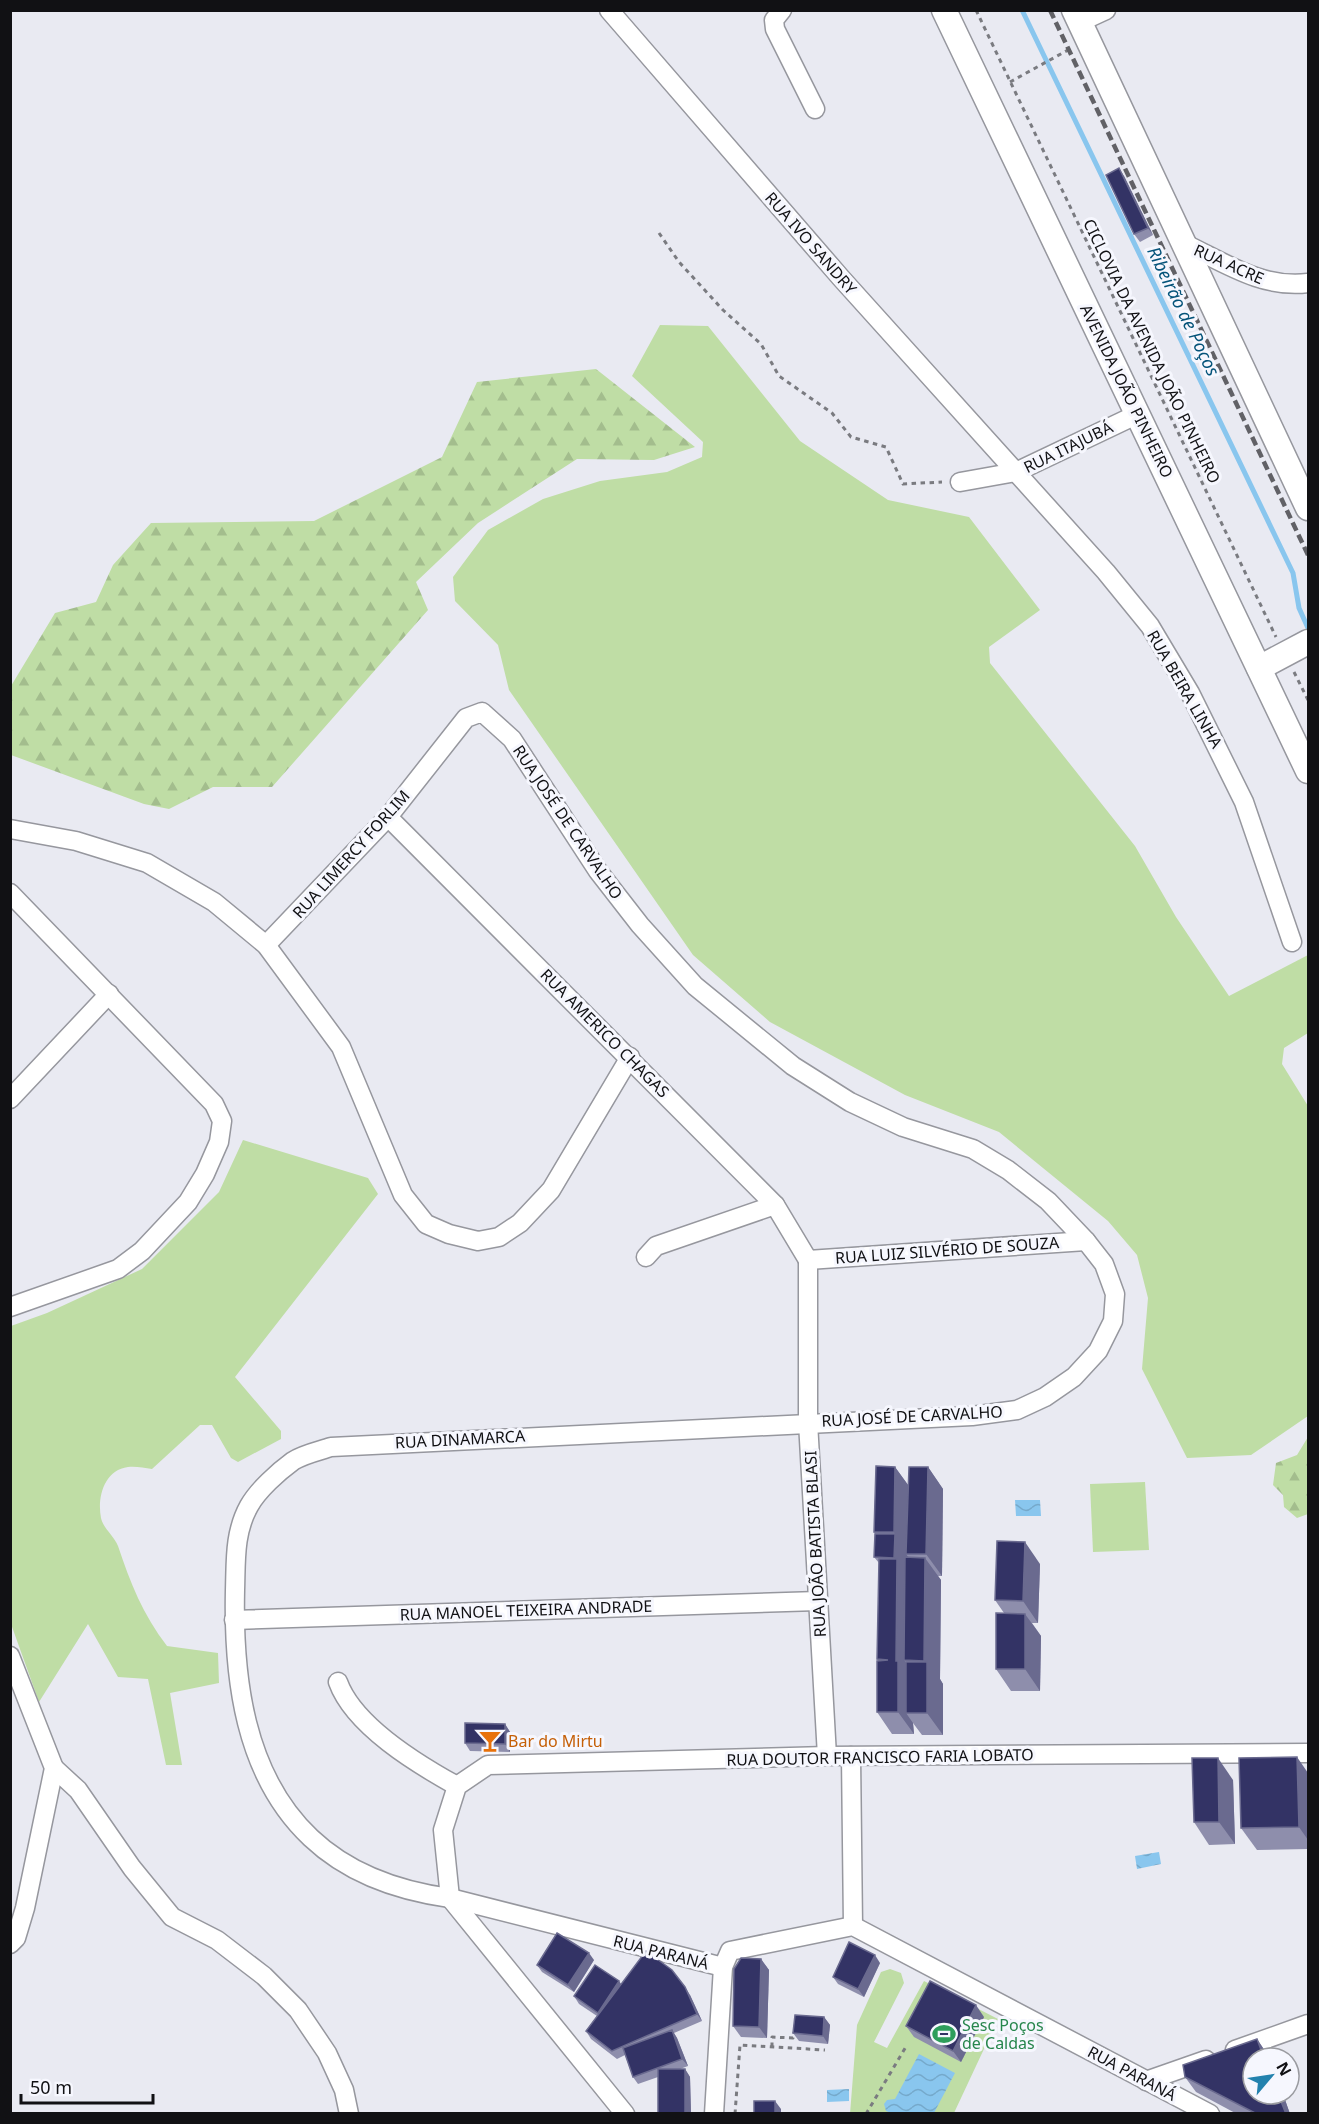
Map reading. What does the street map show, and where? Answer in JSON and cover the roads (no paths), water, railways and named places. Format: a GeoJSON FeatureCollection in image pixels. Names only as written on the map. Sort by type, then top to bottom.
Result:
{"type":"FeatureCollection","features":[{"type":"Feature","properties":{"kind":"main road","name":"AVENIDA JOÃO PINHEIRO"},"geometry":{"type":"LineString","coordinates":[[944,10],[1308,771]]}},
{"type":"Feature","properties":{"kind":"main road"},"geometry":{"type":"LineString","coordinates":[[1077,16],[1308,508]]}},
{"type":"Feature","properties":{"kind":"main road"},"geometry":{"type":"LineString","coordinates":[[1259,668],[1308,642]]}},
{"type":"Feature","properties":{"kind":"street","name":"RUA IVO SANDRY"},"geometry":{"type":"LineString","coordinates":[[609,10],[841,278],[1016,472]]}},
{"type":"Feature","properties":{"kind":"street"},"geometry":{"type":"LineString","coordinates":[[1077,16],[1106,10]]}},
{"type":"Feature","properties":{"kind":"street"},"geometry":{"type":"LineString","coordinates":[[778,15],[778,39],[815,109]]}},
{"type":"Feature","properties":{"kind":"street","name":"RUA ACRE"},"geometry":{"type":"LineString","coordinates":[[1185,244],[1263,281],[1293,285],[1308,283]]}},
{"type":"Feature","properties":{"kind":"street"},"geometry":{"type":"LineString","coordinates":[[1202,279],[1236,269]]}},
{"type":"Feature","properties":{"kind":"street","name":"RUA ITAJUBÁ"},"geometry":{"type":"LineString","coordinates":[[960,482],[1016,472],[1138,414]]}},
{"type":"Feature","properties":{"kind":"street","name":"RUA BEIRA LINHA"},"geometry":{"type":"LineString","coordinates":[[1016,472],[1106,572],[1150,626],[1191,693],[1244,802],[1292,942]]}},
{"type":"Feature","properties":{"kind":"street","name":"RUA LIMERCY FORLIM"},"geometry":{"type":"LineString","coordinates":[[266,945],[388,817],[466,718],[482,712]]}},
{"type":"Feature","properties":{"kind":"street","name":"RUA JOSÉ DE CARVALHO"},"geometry":{"type":"LineString","coordinates":[[482,712],[512,739],[598,871],[640,925],[695,986],[793,1066],[850,1102],[903,1127],[973,1149],[1008,1170],[1048,1201],[1086,1240],[1104,1264],[1115,1294],[1113,1321],[1098,1352],[1074,1377],[1045,1397],[1017,1410],[972,1416],[808,1422]]}},
{"type":"Feature","properties":{"kind":"street","name":"RUA AMERICO CHAGAS"},"geometry":{"type":"LineString","coordinates":[[388,817],[775,1205],[808,1260]]}},
{"type":"Feature","properties":{"kind":"street"},"geometry":{"type":"LineString","coordinates":[[10,829],[76,841],[147,863],[214,902],[266,945],[341,1047],[403,1195],[426,1224],[449,1234],[478,1241],[499,1237],[520,1223],[551,1190],[630,1058]]}},
{"type":"Feature","properties":{"kind":"street"},"geometry":{"type":"LineString","coordinates":[[10,893],[214,1104],[222,1120],[219,1142],[205,1174],[188,1202],[142,1251],[118,1269],[10,1307]]}},
{"type":"Feature","properties":{"kind":"street"},"geometry":{"type":"LineString","coordinates":[[10,1099],[109,994]]}},
{"type":"Feature","properties":{"kind":"street"},"geometry":{"type":"LineString","coordinates":[[646,1257],[656,1246],[775,1205]]}},
{"type":"Feature","properties":{"kind":"street","name":"RUA LUIZ SILVÉRIO DE SOUZA"},"geometry":{"type":"LineString","coordinates":[[808,1260],[1086,1240]]}},
{"type":"Feature","properties":{"kind":"street","name":"RUA JOÃO BATISTA BLASI"},"geometry":{"type":"LineString","coordinates":[[808,1260],[808,1422],[828,1756]]}},
{"type":"Feature","properties":{"kind":"street","name":"RUA DINAMARCA"},"geometry":{"type":"LineString","coordinates":[[234,1620],[236,1538],[249,1506],[269,1482],[294,1461],[331,1447],[808,1422]]}},
{"type":"Feature","properties":{"kind":"street","name":"RUA MANOEL TEIXEIRA ANDRADE"},"geometry":{"type":"LineString","coordinates":[[234,1620],[818,1601]]}},
{"type":"Feature","properties":{"kind":"street","name":"RUA PARANÁ"},"geometry":{"type":"LineString","coordinates":[[234,1620],[235,1662],[242,1705],[258,1760],[280,1800],[310,1838],[351,1869],[416,1893],[450,1898],[723,1967],[730,1951],[854,1926],[1210,2114]]}},
{"type":"Feature","properties":{"kind":"street"},"geometry":{"type":"LineString","coordinates":[[10,1656],[54,1768],[78,1790],[132,1869],[172,1917],[217,1940],[264,1976],[298,2010],[327,2053],[344,2090],[349,2114]]}},
{"type":"Feature","properties":{"kind":"street"},"geometry":{"type":"LineString","coordinates":[[338,1682],[343,1696],[411,1761],[457,1786],[443,1830],[450,1898],[625,2114]]}},
{"type":"Feature","properties":{"kind":"street","name":"RUA DOUTOR FRANCISCO FARIA LOBATO"},"geometry":{"type":"LineString","coordinates":[[457,1786],[488,1766],[828,1756],[1308,1753]]}},
{"type":"Feature","properties":{"kind":"street"},"geometry":{"type":"LineString","coordinates":[[851,1756],[854,1926]]}},
{"type":"Feature","properties":{"kind":"street"},"geometry":{"type":"LineString","coordinates":[[10,1944],[16,1938],[26,1908],[54,1768]]}},
{"type":"Feature","properties":{"kind":"street"},"geometry":{"type":"LineString","coordinates":[[714,2114],[723,1967]]}},
{"type":"Feature","properties":{"kind":"street"},"geometry":{"type":"LineString","coordinates":[[1146,2081],[1308,2024]]}},
{"type":"Feature","properties":{"kind":"water"},"geometry":{"type":"Polygon","coordinates":[[[1015,1500],[1040,1500],[1041,1516],[1016,1516],[1015,1500]]]}},
{"type":"Feature","properties":{"kind":"water"},"geometry":{"type":"Polygon","coordinates":[[[1159,1852],[1161,1864],[1137,1869],[1135,1856],[1159,1852]]]}},
{"type":"Feature","properties":{"kind":"water"},"geometry":{"type":"Polygon","coordinates":[[[919,2054],[955,2073],[934,2113],[886,2111],[884,2104],[887,2100],[895,2099],[919,2054]]]}},
{"type":"Feature","properties":{"kind":"water"},"geometry":{"type":"Polygon","coordinates":[[[849,2089],[849,2101],[827,2102],[827,2090],[849,2089]]]}},
{"type":"Feature","properties":{"kind":"waterway","name":"Ribeirão de Poços"},"geometry":{"type":"LineString","coordinates":[[1022,10],[1293,573],[1299,608],[1308,628]]}},
{"type":"Feature","properties":{"kind":"railway"},"geometry":{"type":"LineString","coordinates":[[1050,10],[1308,555]]}},
{"type":"Feature","properties":{"kind":"place","name":"Bar do Mirtu"},"geometry":{"type":"Point","coordinates":[490,1741]}},
{"type":"Feature","properties":{"kind":"place","name":"Sesc Poços de Caldas"},"geometry":{"type":"Point","coordinates":[944,2034]}}]}
